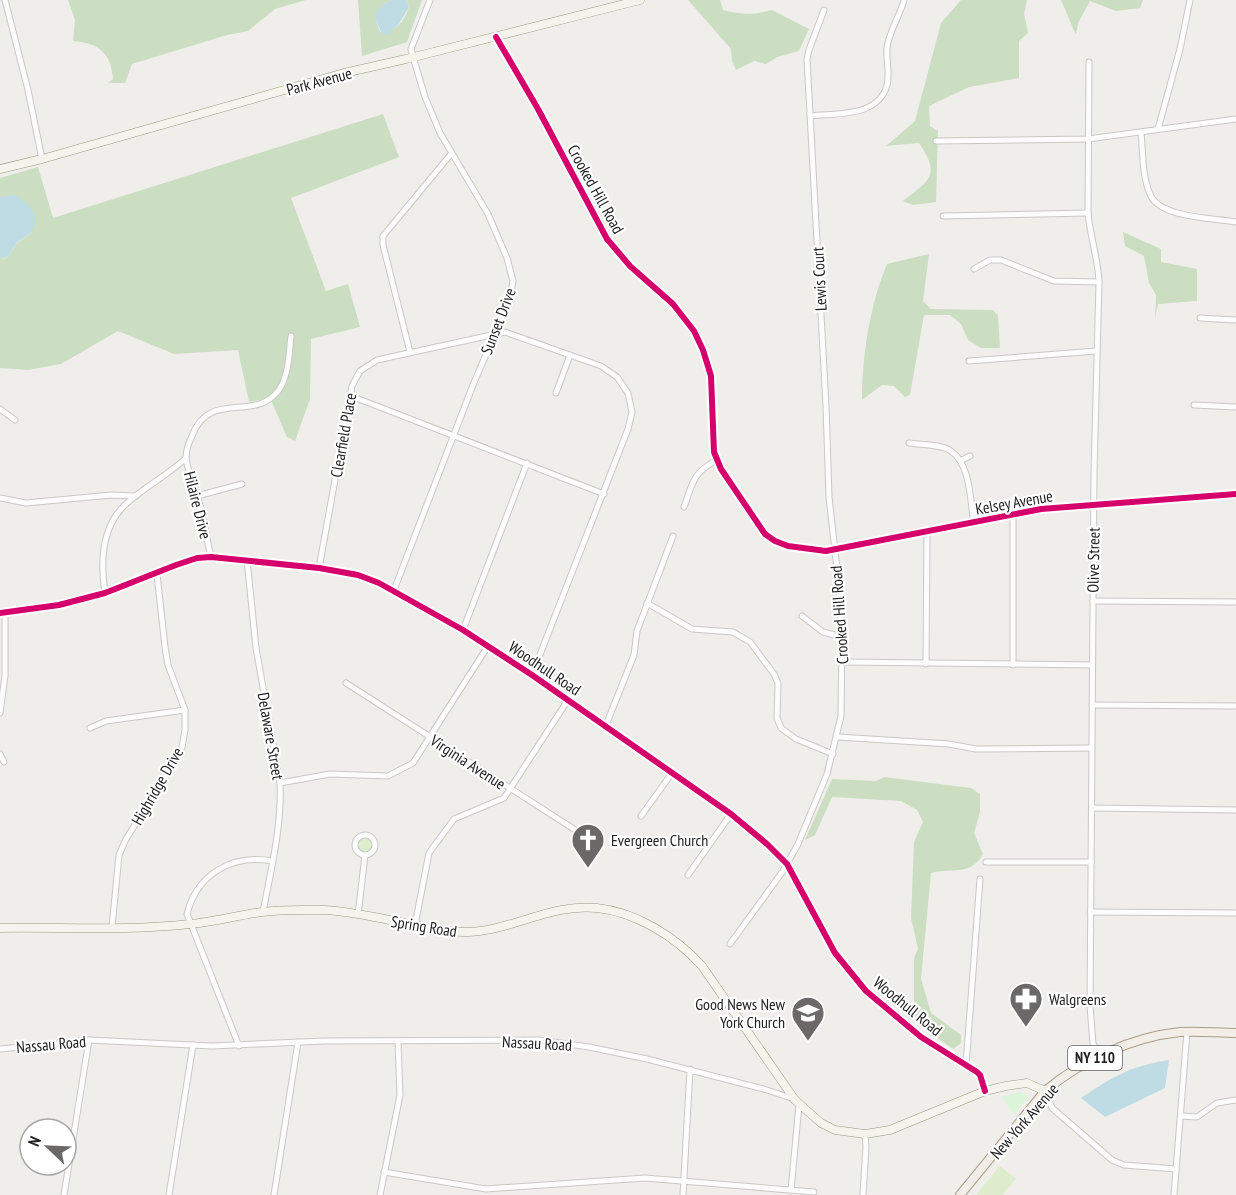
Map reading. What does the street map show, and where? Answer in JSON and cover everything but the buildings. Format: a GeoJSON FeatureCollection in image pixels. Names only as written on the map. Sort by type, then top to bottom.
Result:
{"type":"FeatureCollection","features":[{"type":"Feature","properties":{"kind":"main road","name":"Park Avenue"},"geometry":{"type":"LineString","coordinates":[[0,169],[344,73],[640,0]]}},
{"type":"Feature","properties":{"kind":"main road","name":"Spring Road"},"geometry":{"type":"LineString","coordinates":[[0,928],[191,924],[263,912],[327,910],[444,931],[469,932],[495,929],[550,912],[583,908],[614,911],[631,917],[678,944],[702,966],[797,1102]]}},
{"type":"Feature","properties":{"kind":"main road","name":"New York Avenue"},"geometry":{"type":"LineString","coordinates":[[960,1195],[1045,1091],[1058,1081],[1101,1056],[1142,1040],[1187,1032],[1236,1033]]}},
{"type":"Feature","properties":{"kind":"main road","name":"Nassau Road"},"geometry":{"type":"LineString","coordinates":[[797,1102],[821,1123],[835,1130],[864,1134],[900,1127],[985,1090],[1027,1083],[1045,1091]]}},
{"type":"Feature","properties":{"kind":"street"},"geometry":{"type":"LineString","coordinates":[[5,0],[28,90],[42,159]]}},
{"type":"Feature","properties":{"kind":"street"},"geometry":{"type":"LineString","coordinates":[[413,57],[411,49],[413,41],[430,0]]}},
{"type":"Feature","properties":{"kind":"street"},"geometry":{"type":"LineString","coordinates":[[811,116],[866,110],[880,100],[887,85],[887,48],[890,33],[904,0]]}},
{"type":"Feature","properties":{"kind":"street"},"geometry":{"type":"LineString","coordinates":[[1158,129],[1191,0]]}},
{"type":"Feature","properties":{"kind":"street","name":"Lewis Court"},"geometry":{"type":"LineString","coordinates":[[824,10],[808,50],[807,59],[829,497],[834,550]]}},
{"type":"Feature","properties":{"kind":"street"},"geometry":{"type":"LineString","coordinates":[[0,16],[8,15]]}},
{"type":"Feature","properties":{"kind":"street","name":"Crooked Hill Road"},"geometry":{"type":"LineString","coordinates":[[496,37],[538,109],[607,239],[630,266],[673,304],[694,331],[711,376],[713,443],[721,469],[759,526],[775,541],[800,549],[834,550],[839,587],[843,662],[838,737],[802,834],[787,864],[730,944]]}},
{"type":"Feature","properties":{"kind":"street","name":"Sunset Drive"},"geometry":{"type":"LineString","coordinates":[[394,590],[511,291],[513,280],[488,214],[451,154],[425,97],[413,57]]}},
{"type":"Feature","properties":{"kind":"street","name":"Olive Street"},"geometry":{"type":"LineString","coordinates":[[1089,62],[1088,213],[1099,282],[1092,665],[1091,1032],[1093,1044],[1101,1056]]}},
{"type":"Feature","properties":{"kind":"street"},"geometry":{"type":"LineString","coordinates":[[936,141],[1088,140],[1236,119]]}},
{"type":"Feature","properties":{"kind":"street"},"geometry":{"type":"LineString","coordinates":[[1141,133],[1147,184],[1150,195],[1159,206],[1173,212],[1236,222]]}},
{"type":"Feature","properties":{"kind":"street"},"geometry":{"type":"LineString","coordinates":[[410,352],[382,244],[383,236],[451,154]]}},
{"type":"Feature","properties":{"kind":"street"},"geometry":{"type":"LineString","coordinates":[[943,216],[1088,213]]}},
{"type":"Feature","properties":{"kind":"street"},"geometry":{"type":"LineString","coordinates":[[974,269],[990,260],[1001,260],[1054,281],[1099,282]]}},
{"type":"Feature","properties":{"kind":"street"},"geometry":{"type":"LineString","coordinates":[[1200,318],[1236,320]]}},
{"type":"Feature","properties":{"kind":"street"},"geometry":{"type":"LineString","coordinates":[[493,334],[505,332],[601,366],[617,377],[628,393],[632,412],[604,494],[532,675]]}},
{"type":"Feature","properties":{"kind":"street","name":"Clearfield Place"},"geometry":{"type":"LineString","coordinates":[[319,568],[351,396],[355,378],[360,371],[377,360],[493,334]]}},
{"type":"Feature","properties":{"kind":"street","name":"Hilaire Drive"},"geometry":{"type":"LineString","coordinates":[[211,557],[186,458],[196,425],[207,413],[220,408],[260,404],[279,390],[285,376],[291,336]]}},
{"type":"Feature","properties":{"kind":"street"},"geometry":{"type":"LineString","coordinates":[[969,361],[1096,351]]}},
{"type":"Feature","properties":{"kind":"street"},"geometry":{"type":"LineString","coordinates":[[556,393],[570,355]]}},
{"type":"Feature","properties":{"kind":"street"},"geometry":{"type":"LineString","coordinates":[[351,396],[604,494]]}},
{"type":"Feature","properties":{"kind":"street"},"geometry":{"type":"LineString","coordinates":[[1194,405],[1236,407]]}},
{"type":"Feature","properties":{"kind":"street"},"geometry":{"type":"LineString","coordinates":[[0,409],[15,420]]}},
{"type":"Feature","properties":{"kind":"street"},"geometry":{"type":"LineString","coordinates":[[909,443],[950,450],[960,460],[967,479],[974,523]]}},
{"type":"Feature","properties":{"kind":"street"},"geometry":{"type":"LineString","coordinates":[[960,460],[970,456]]}},
{"type":"Feature","properties":{"kind":"street"},"geometry":{"type":"LineString","coordinates":[[105,593],[101,569],[102,553],[107,534],[121,510],[136,496],[173,471],[186,458]]}},
{"type":"Feature","properties":{"kind":"street"},"geometry":{"type":"LineString","coordinates":[[684,507],[697,474],[703,467],[717,460]]}},
{"type":"Feature","properties":{"kind":"street"},"geometry":{"type":"LineString","coordinates":[[463,630],[527,463]]}},
{"type":"Feature","properties":{"kind":"street"},"geometry":{"type":"LineString","coordinates":[[197,496],[242,484]]}},
{"type":"Feature","properties":{"kind":"street","name":"Kelsey Avenue"},"geometry":{"type":"LineString","coordinates":[[834,550],[1041,509],[1236,494]]}},
{"type":"Feature","properties":{"kind":"street"},"geometry":{"type":"LineString","coordinates":[[0,498],[26,503],[111,495],[136,496]]}},
{"type":"Feature","properties":{"kind":"street"},"geometry":{"type":"LineString","coordinates":[[1013,514],[1013,665]]}},
{"type":"Feature","properties":{"kind":"street"},"geometry":{"type":"LineString","coordinates":[[926,664],[927,533]]}},
{"type":"Feature","properties":{"kind":"street"},"geometry":{"type":"LineString","coordinates":[[606,725],[634,655],[637,631],[673,536]]}},
{"type":"Feature","properties":{"kind":"street","name":"Woodhull Road"},"geometry":{"type":"LineString","coordinates":[[2,613],[59,605],[105,593],[196,558],[211,557],[319,568],[358,575],[394,590],[463,630],[532,675],[749,828],[787,864],[835,953],[866,991],[928,1041],[980,1075],[985,1090]]}},
{"type":"Feature","properties":{"kind":"street","name":"Delaware Street"},"geometry":{"type":"LineString","coordinates":[[247,560],[256,648],[280,783],[279,821],[263,912]]}},
{"type":"Feature","properties":{"kind":"street","name":"Highridge Drive"},"geometry":{"type":"LineString","coordinates":[[112,927],[119,855],[182,747],[185,730],[185,710],[168,665],[157,574]]}},
{"type":"Feature","properties":{"kind":"street"},"geometry":{"type":"LineString","coordinates":[[1093,601],[1236,602]]}},
{"type":"Feature","properties":{"kind":"street"},"geometry":{"type":"LineString","coordinates":[[647,603],[692,629],[733,632],[750,642],[778,682],[777,718],[781,728],[796,739],[833,754]]}},
{"type":"Feature","properties":{"kind":"street"},"geometry":{"type":"LineString","coordinates":[[0,713],[5,676],[2,613]]}},
{"type":"Feature","properties":{"kind":"street"},"geometry":{"type":"LineString","coordinates":[[802,616],[823,632],[842,637]]}},
{"type":"Feature","properties":{"kind":"street"},"geometry":{"type":"LineString","coordinates":[[280,783],[330,774],[388,776],[413,763],[488,646]]}},
{"type":"Feature","properties":{"kind":"street"},"geometry":{"type":"LineString","coordinates":[[843,662],[1092,665]]}},
{"type":"Feature","properties":{"kind":"street","name":"Virginia Avenue"},"geometry":{"type":"LineString","coordinates":[[346,683],[591,840]]}},
{"type":"Feature","properties":{"kind":"street"},"geometry":{"type":"LineString","coordinates":[[416,925],[429,853],[454,819],[504,798],[568,700]]}},
{"type":"Feature","properties":{"kind":"street"},"geometry":{"type":"LineString","coordinates":[[1092,705],[1236,706]]}},
{"type":"Feature","properties":{"kind":"street"},"geometry":{"type":"LineString","coordinates":[[90,728],[106,721],[185,710]]}},
{"type":"Feature","properties":{"kind":"street"},"geometry":{"type":"LineString","coordinates":[[838,737],[949,744],[976,749],[1092,748]]}},
{"type":"Feature","properties":{"kind":"street"},"geometry":{"type":"LineString","coordinates":[[0,754],[4,762]]}},
{"type":"Feature","properties":{"kind":"street"},"geometry":{"type":"LineString","coordinates":[[641,816],[672,773]]}},
{"type":"Feature","properties":{"kind":"street"},"geometry":{"type":"LineString","coordinates":[[1092,808],[1236,810]]}},
{"type":"Feature","properties":{"kind":"street"},"geometry":{"type":"LineString","coordinates":[[688,875],[731,814]]}},
{"type":"Feature","properties":{"kind":"street"},"geometry":{"type":"LineString","coordinates":[[358,915],[365,855]]}},
{"type":"Feature","properties":{"kind":"street"},"geometry":{"type":"LineString","coordinates":[[239,1046],[187,914],[194,894],[219,868],[248,859],[272,861]]}},
{"type":"Feature","properties":{"kind":"street"},"geometry":{"type":"LineString","coordinates":[[986,862],[1091,862]]}},
{"type":"Feature","properties":{"kind":"street"},"geometry":{"type":"LineString","coordinates":[[966,1065],[980,879]]}},
{"type":"Feature","properties":{"kind":"street"},"geometry":{"type":"LineString","coordinates":[[1090,912],[1236,913]]}},
{"type":"Feature","properties":{"kind":"street"},"geometry":{"type":"LineString","coordinates":[[1174,1195],[1187,1032]]}},
{"type":"Feature","properties":{"kind":"street"},"geometry":{"type":"LineString","coordinates":[[64,1195],[89,1040]]}},
{"type":"Feature","properties":{"kind":"street","name":"Nassau Road"},"geometry":{"type":"LineString","coordinates":[[0,1049],[89,1040],[239,1046],[298,1042],[556,1041],[690,1069],[764,1089],[797,1102]]}},
{"type":"Feature","properties":{"kind":"street"},"geometry":{"type":"LineString","coordinates":[[274,1195],[298,1042]]}},
{"type":"Feature","properties":{"kind":"street"},"geometry":{"type":"LineString","coordinates":[[380,1195],[400,1095],[398,1042]]}},
{"type":"Feature","properties":{"kind":"street"},"geometry":{"type":"LineString","coordinates":[[169,1195],[193,1045]]}},
{"type":"Feature","properties":{"kind":"street"},"geometry":{"type":"LineString","coordinates":[[683,1195],[690,1069]]}},
{"type":"Feature","properties":{"kind":"street"},"geometry":{"type":"LineString","coordinates":[[1045,1091],[1052,1108],[1112,1160],[1124,1165],[1176,1169]]}},
{"type":"Feature","properties":{"kind":"street"},"geometry":{"type":"LineString","coordinates":[[1181,1116],[1197,1117],[1217,1103],[1236,1100]]}},
{"type":"Feature","properties":{"kind":"street"},"geometry":{"type":"LineString","coordinates":[[791,1190],[797,1102]]}},
{"type":"Feature","properties":{"kind":"street"},"geometry":{"type":"LineString","coordinates":[[863,1195],[866,1148],[864,1134]]}},
{"type":"Feature","properties":{"kind":"street"},"geometry":{"type":"LineString","coordinates":[[384,1172],[485,1192],[617,1179],[678,1180],[814,1192]]}},
{"type":"Feature","properties":{"kind":"green space"},"geometry":{"type":"Polygon","coordinates":[[[68,0],[306,0],[275,9],[248,31],[227,35],[132,64],[125,83],[108,83],[113,79],[112,70],[110,62],[102,51],[90,44],[73,41],[75,20],[68,0]]]}},
{"type":"Feature","properties":{"kind":"green space"},"geometry":{"type":"Polygon","coordinates":[[[358,0],[391,0],[385,3],[376,21],[380,32],[391,30],[402,22],[409,7],[407,0],[422,0],[407,42],[362,56],[358,0]]]}},
{"type":"Feature","properties":{"kind":"green space"},"geometry":{"type":"Polygon","coordinates":[[[688,0],[720,0],[723,10],[742,14],[772,10],[809,29],[799,51],[777,57],[766,64],[754,61],[736,70],[732,61],[731,49],[688,0]]]}},
{"type":"Feature","properties":{"kind":"green space"},"geometry":{"type":"Polygon","coordinates":[[[961,0],[1027,0],[1024,14],[1028,33],[1019,41],[1019,78],[969,87],[929,106],[930,126],[938,131],[936,202],[913,205],[903,201],[920,188],[929,176],[931,170],[926,154],[919,143],[886,146],[915,121],[941,23],[961,0]]]}},
{"type":"Feature","properties":{"kind":"green space"},"geometry":{"type":"Polygon","coordinates":[[[1061,0],[1143,0],[1140,8],[1116,11],[1090,1],[1078,23],[1076,35],[1061,0]]]}},
{"type":"Feature","properties":{"kind":"green space"},"geometry":{"type":"Polygon","coordinates":[[[383,114],[399,157],[291,198],[326,291],[348,284],[360,327],[311,339],[310,399],[295,441],[287,437],[270,398],[249,402],[238,350],[174,354],[118,331],[61,364],[28,370],[0,368],[0,255],[3,259],[9,256],[16,244],[31,233],[0,197],[0,178],[38,167],[53,218],[383,114]]]}},
{"type":"Feature","properties":{"kind":"green space"},"geometry":{"type":"Polygon","coordinates":[[[1123,232],[1161,249],[1161,262],[1197,269],[1197,301],[1158,304],[1155,319],[1156,295],[1149,283],[1144,256],[1125,246],[1123,232]]]}},
{"type":"Feature","properties":{"kind":"green space"},"geometry":{"type":"Polygon","coordinates":[[[929,254],[923,301],[931,309],[993,310],[998,316],[1000,348],[981,348],[968,340],[961,324],[950,315],[924,315],[910,395],[905,397],[894,386],[882,385],[862,400],[868,330],[887,264],[929,254]]]}},
{"type":"Feature","properties":{"kind":"green space"},"geometry":{"type":"Polygon","coordinates":[[[884,777],[971,788],[980,794],[980,812],[974,833],[983,854],[967,869],[931,873],[921,979],[931,1013],[961,1035],[961,1043],[953,1049],[915,1022],[914,1018],[914,958],[918,949],[911,918],[914,842],[923,822],[917,810],[901,801],[832,797],[815,835],[805,840],[832,779],[876,781],[884,777]]]}},
{"type":"Feature","properties":{"kind":"green space"},"geometry":{"type":"Polygon","coordinates":[[[362,838],[368,838],[372,845],[368,852],[362,852],[358,848],[358,842],[362,838]]]}},
{"type":"Feature","properties":{"kind":"green space"},"geometry":{"type":"Polygon","coordinates":[[[1020,1092],[1026,1094],[1027,1098],[1014,1115],[1002,1097],[1020,1092]]]}},
{"type":"Feature","properties":{"kind":"green space"},"geometry":{"type":"Polygon","coordinates":[[[1000,1166],[1016,1179],[1002,1195],[976,1195],[1000,1166]]]}},
{"type":"Feature","properties":{"kind":"water"},"geometry":{"type":"Polygon","coordinates":[[[391,0],[407,0],[409,7],[399,24],[387,35],[382,34],[376,21],[376,12],[391,0]]]}},
{"type":"Feature","properties":{"kind":"water"},"geometry":{"type":"Polygon","coordinates":[[[14,195],[29,205],[35,215],[34,226],[30,234],[16,244],[9,256],[2,259],[0,255],[0,197],[14,195]]]}},
{"type":"Feature","properties":{"kind":"water"},"geometry":{"type":"Polygon","coordinates":[[[1169,1060],[1165,1088],[1105,1117],[1081,1098],[1122,1073],[1169,1060]]]}},
{"type":"Feature","properties":{"kind":"cycle path"},"geometry":{"type":"LineString","coordinates":[[496,37],[538,109],[607,239],[630,266],[673,304],[694,331],[711,376],[714,452],[721,469],[765,534],[775,541],[788,546],[826,551],[1041,509],[1236,494]]}},
{"type":"Feature","properties":{"kind":"cycle path"},"geometry":{"type":"LineString","coordinates":[[0,613],[59,605],[105,593],[197,558],[211,557],[319,568],[358,575],[379,583],[463,630],[532,675],[731,814],[767,844],[787,864],[835,953],[866,991],[921,1037],[977,1072],[985,1091]]}},
{"type":"Feature","properties":{"kind":"place","name":"Evergreen Church"},"geometry":{"type":"Point","coordinates":[588,869]}},
{"type":"Feature","properties":{"kind":"place","name":"Walgreens"},"geometry":{"type":"Point","coordinates":[1026,1028]}},
{"type":"Feature","properties":{"kind":"place","name":"Good News New York Church"},"geometry":{"type":"Point","coordinates":[808,1042]}}]}
